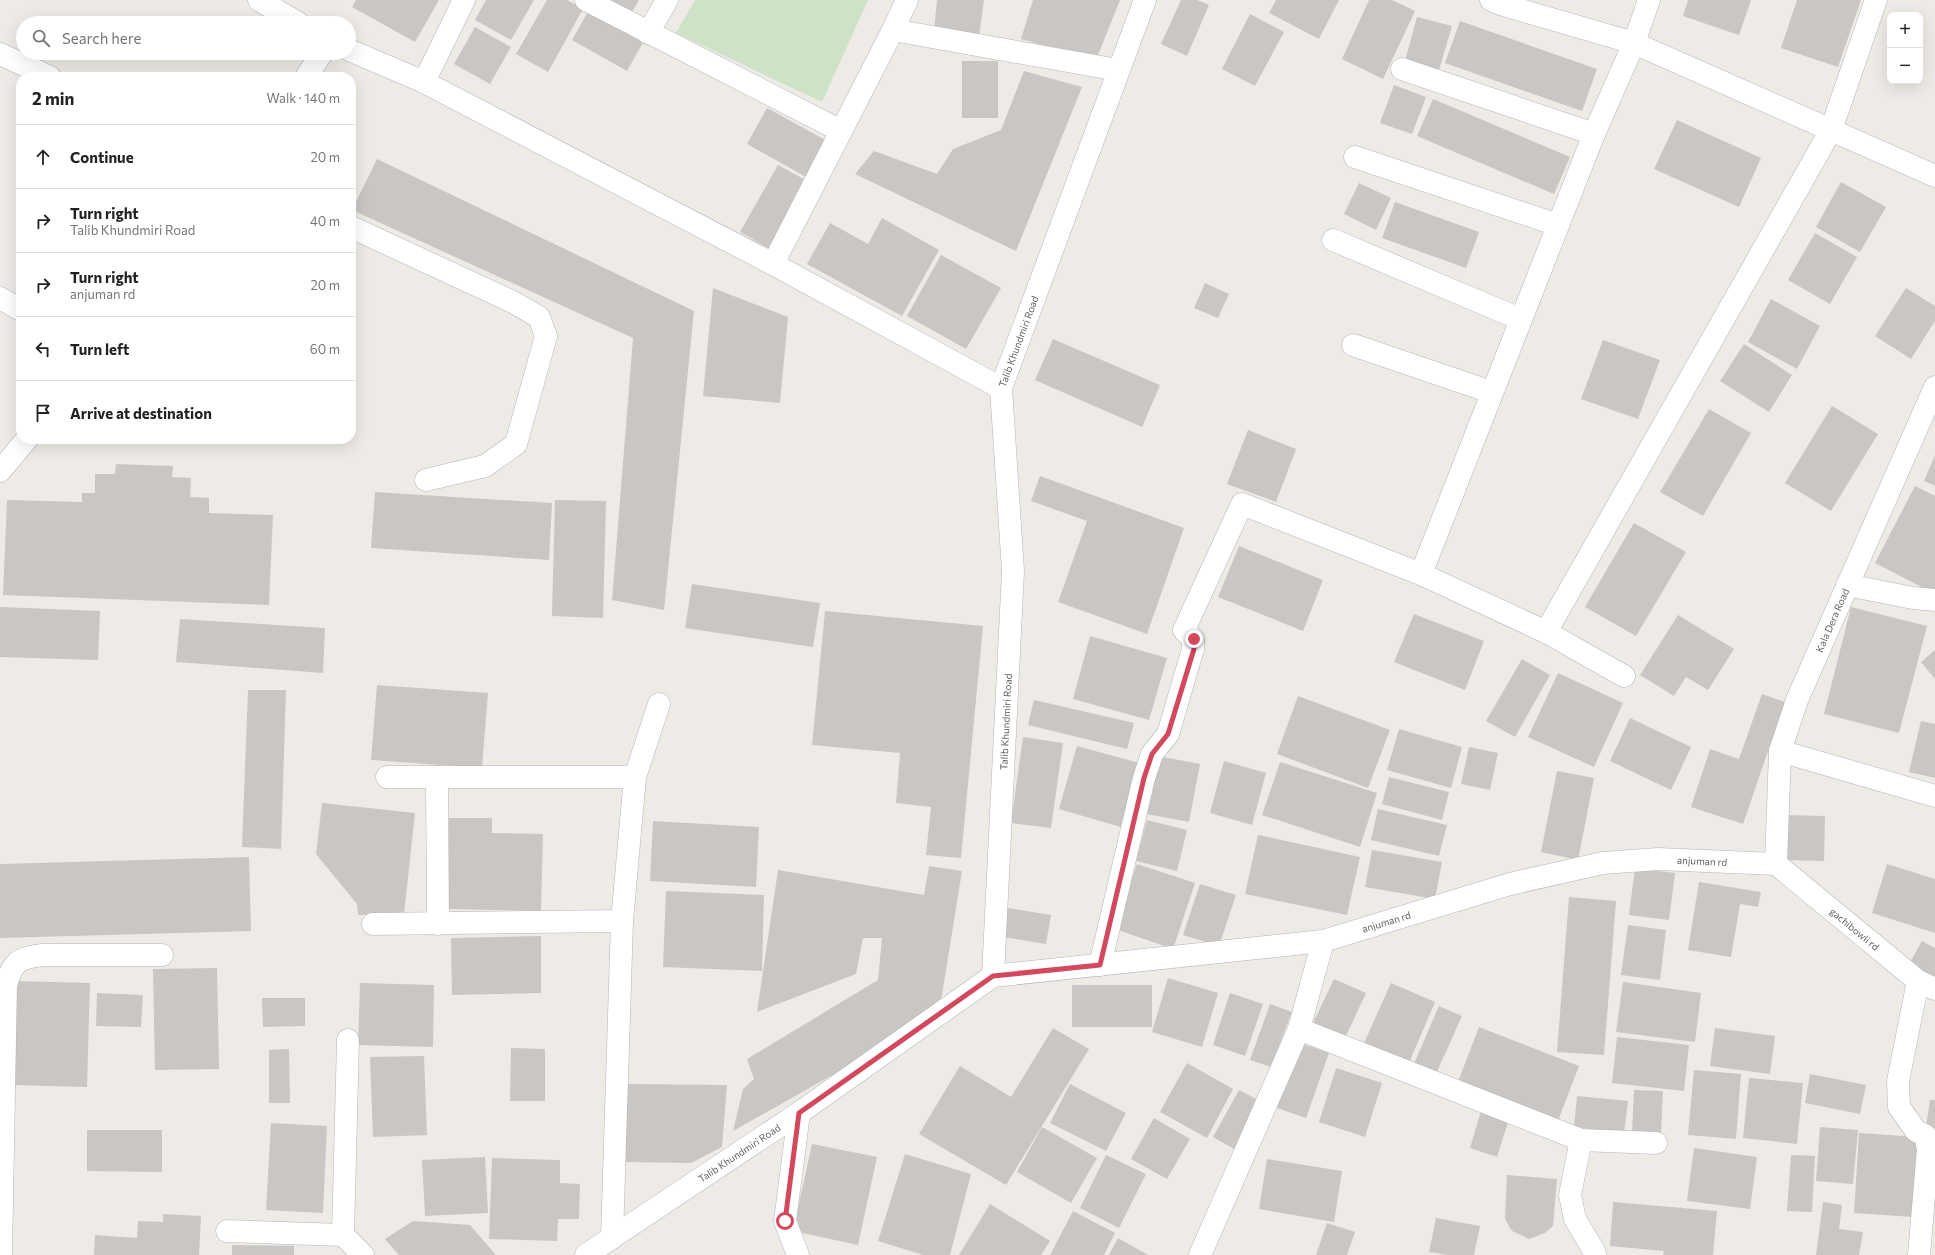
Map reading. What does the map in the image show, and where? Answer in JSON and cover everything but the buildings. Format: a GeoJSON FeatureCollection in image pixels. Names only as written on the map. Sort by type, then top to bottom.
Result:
{"type":"FeatureCollection","features":[{"type":"Feature","properties":{"kind":"street"},"geometry":{"type":"LineString","coordinates":[[259,0],[286,16]]}},
{"type":"Feature","properties":{"kind":"street"},"geometry":{"type":"LineString","coordinates":[[424,82],[464,0]]}},
{"type":"Feature","properties":{"kind":"street"},"geometry":{"type":"LineString","coordinates":[[586,0],[841,131]]}},
{"type":"Feature","properties":{"kind":"street"},"geometry":{"type":"LineString","coordinates":[[648,33],[667,0]]}},
{"type":"Feature","properties":{"kind":"street"},"geometry":{"type":"LineString","coordinates":[[773,264],[907,0]]}},
{"type":"Feature","properties":{"kind":"street","name":"Talib Khundmiri Road"},"geometry":{"type":"LineString","coordinates":[[586,1255],[799,1113],[993,976],[1013,571],[1001,388],[1145,0]]}},
{"type":"Feature","properties":{"kind":"street"},"geometry":{"type":"LineString","coordinates":[[1421,574],[1491,392],[1594,134],[1634,43],[1649,0]]}},
{"type":"Feature","properties":{"kind":"street"},"geometry":{"type":"LineString","coordinates":[[1546,632],[1831,130],[1876,0]]}},
{"type":"Feature","properties":{"kind":"street"},"geometry":{"type":"LineString","coordinates":[[1498,1],[1634,43],[1935,176]]}},
{"type":"Feature","properties":{"kind":"street"},"geometry":{"type":"LineString","coordinates":[[893,30],[1118,70]]}},
{"type":"Feature","properties":{"kind":"street"},"geometry":{"type":"LineString","coordinates":[[356,53],[424,82],[773,264],[1001,388]]}},
{"type":"Feature","properties":{"kind":"street"},"geometry":{"type":"LineString","coordinates":[[0,54],[39,72]]}},
{"type":"Feature","properties":{"kind":"street"},"geometry":{"type":"LineString","coordinates":[[309,72],[317,60]]}},
{"type":"Feature","properties":{"kind":"street"},"geometry":{"type":"LineString","coordinates":[[1402,69],[1594,134]]}},
{"type":"Feature","properties":{"kind":"street"},"geometry":{"type":"LineString","coordinates":[[1355,157],[1558,225]]}},
{"type":"Feature","properties":{"kind":"street"},"geometry":{"type":"LineString","coordinates":[[356,229],[513,302],[539,317],[546,336],[516,444],[485,466],[426,480]]}},
{"type":"Feature","properties":{"kind":"street"},"geometry":{"type":"LineString","coordinates":[[1333,240],[1520,319]]}},
{"type":"Feature","properties":{"kind":"street"},"geometry":{"type":"LineString","coordinates":[[0,298],[16,307]]}},
{"type":"Feature","properties":{"kind":"street"},"geometry":{"type":"LineString","coordinates":[[1353,345],[1491,392]]}},
{"type":"Feature","properties":{"kind":"street","name":"Kala Dera Road"},"geometry":{"type":"LineString","coordinates":[[1776,864],[1780,752],[1797,700],[1935,387]]}},
{"type":"Feature","properties":{"kind":"street"},"geometry":{"type":"LineString","coordinates":[[0,471],[23,444]]}},
{"type":"Feature","properties":{"kind":"street"},"geometry":{"type":"LineString","coordinates":[[1100,965],[1144,778],[1152,754],[1168,734],[1194,649],[1194,639],[1184,630],[1242,504],[1421,574],[1546,632],[1624,676]]}},
{"type":"Feature","properties":{"kind":"street"},"geometry":{"type":"LineString","coordinates":[[1848,585],[1913,598],[1935,600]]}},
{"type":"Feature","properties":{"kind":"street"},"geometry":{"type":"LineString","coordinates":[[612,1238],[622,921],[635,777],[659,704]]}},
{"type":"Feature","properties":{"kind":"street"},"geometry":{"type":"LineString","coordinates":[[1780,752],[1935,796]]}},
{"type":"Feature","properties":{"kind":"street"},"geometry":{"type":"LineString","coordinates":[[387,777],[635,777]]}},
{"type":"Feature","properties":{"kind":"street"},"geometry":{"type":"LineString","coordinates":[[437,777],[438,924]]}},
{"type":"Feature","properties":{"kind":"street","name":"anjuman rd"},"geometry":{"type":"LineString","coordinates":[[993,976],[1323,941],[1510,884],[1603,863],[1658,859],[1776,864]]}},
{"type":"Feature","properties":{"kind":"street","name":"gachibowli rd"},"geometry":{"type":"LineString","coordinates":[[1776,864],[1926,985]]}},
{"type":"Feature","properties":{"kind":"street"},"geometry":{"type":"LineString","coordinates":[[373,924],[622,921]]}},
{"type":"Feature","properties":{"kind":"street"},"geometry":{"type":"LineString","coordinates":[[1200,1255],[1299,1029],[1323,941]]}},
{"type":"Feature","properties":{"kind":"street"},"geometry":{"type":"LineString","coordinates":[[1,1255],[6,986],[10,972],[16,962],[28,957],[42,955],[162,955]]}},
{"type":"Feature","properties":{"kind":"street"},"geometry":{"type":"LineString","coordinates":[[1919,1255],[1927,1144],[1925,1136],[1916,1131],[1899,1107],[1898,1082],[1926,985]]}},
{"type":"Feature","properties":{"kind":"street"},"geometry":{"type":"LineString","coordinates":[[1299,1029],[1581,1140],[1656,1142]]}},
{"type":"Feature","properties":{"kind":"street"},"geometry":{"type":"LineString","coordinates":[[343,1235],[348,1040]]}},
{"type":"Feature","properties":{"kind":"street"},"geometry":{"type":"LineString","coordinates":[[798,1255],[785,1221],[799,1113]]}},
{"type":"Feature","properties":{"kind":"street"},"geometry":{"type":"LineString","coordinates":[[1581,1140],[1570,1195],[1575,1219],[1594,1251],[1594,1255]]}},
{"type":"Feature","properties":{"kind":"street"},"geometry":{"type":"LineString","coordinates":[[226,1231],[343,1235],[363,1255]]}},
{"type":"Feature","properties":{"kind":"green space"},"geometry":{"type":"Polygon","coordinates":[[[695,0],[868,0],[822,102],[676,33],[695,0]]]}},
{"type":"Feature","properties":{"kind":"route"},"geometry":{"type":"LineString","coordinates":[[785,1221],[799,1113],[993,976],[1100,965],[1144,778],[1152,754],[1168,734],[1194,649],[1194,639]]}}]}
